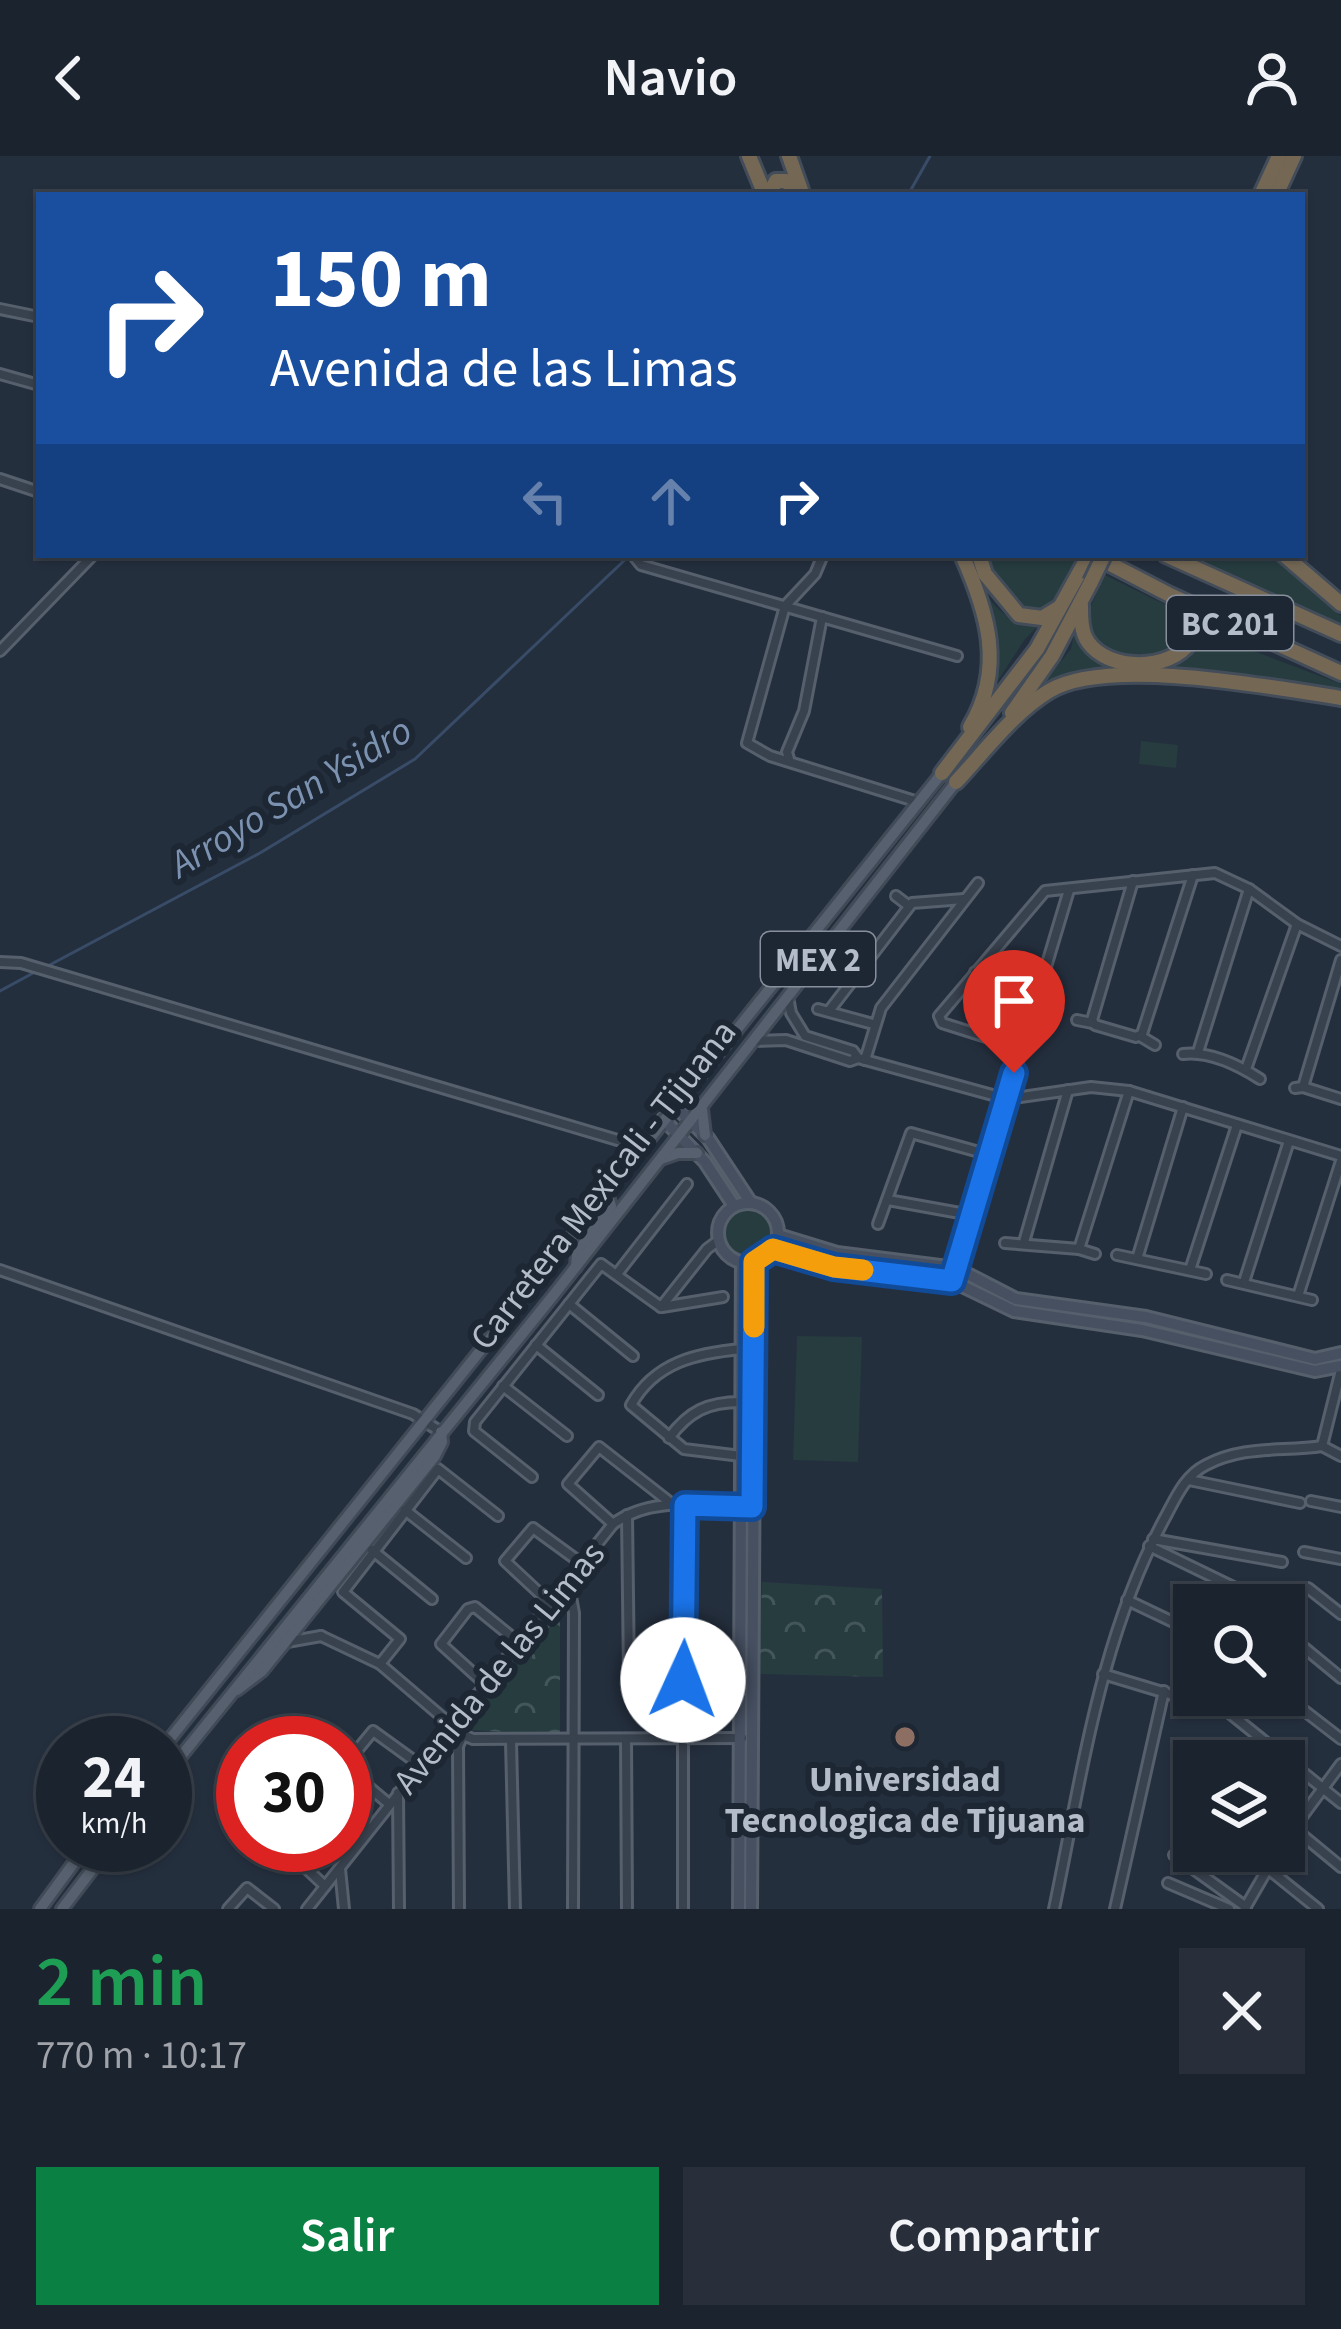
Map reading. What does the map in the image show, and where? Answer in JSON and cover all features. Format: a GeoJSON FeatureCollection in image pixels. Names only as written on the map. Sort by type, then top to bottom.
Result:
{"type":"FeatureCollection","features":[{"type":"Feature","properties":{"kind":"highway"},"geometry":{"type":"LineString","coordinates":[[749,156],[766,192]]}},
{"type":"Feature","properties":{"kind":"highway"},"geometry":{"type":"LineString","coordinates":[[789,156],[800,192]]}},
{"type":"Feature","properties":{"kind":"highway"},"geometry":{"type":"LineString","coordinates":[[1262,192],[1279,156]]}},
{"type":"Feature","properties":{"kind":"highway"},"geometry":{"type":"LineString","coordinates":[[1277,192],[1294,156]]}},
{"type":"Feature","properties":{"kind":"highway"},"geometry":{"type":"LineString","coordinates":[[769,192],[776,181],[797,192]]}},
{"type":"Feature","properties":{"kind":"highway"},"geometry":{"type":"LineString","coordinates":[[949,777],[977,715],[991,669],[987,622],[963,558]]}},
{"type":"Feature","properties":{"kind":"highway"},"geometry":{"type":"LineString","coordinates":[[980,558],[985,574],[1019,615],[1042,618],[1073,603],[1084,634],[1098,652],[1127,662],[1162,662],[1186,649],[1193,629],[1188,615],[1168,595]]}},
{"type":"Feature","properties":{"kind":"highway","name":"Carretera Mexicali - Tijuana"},"geometry":{"type":"LineString","coordinates":[[1085,580],[1090,558]]}},
{"type":"Feature","properties":{"kind":"highway","name":"BC 201"},"geometry":{"type":"LineString","coordinates":[[1097,558],[1341,673]]}},
{"type":"Feature","properties":{"kind":"highway","name":"Carretera Mexicali - Tijuana"},"geometry":{"type":"LineString","coordinates":[[949,777],[1026,694],[1085,580],[1103,558]]}},
{"type":"Feature","properties":{"kind":"highway","name":"BC 201"},"geometry":{"type":"LineString","coordinates":[[1173,558],[1341,634]]}},
{"type":"Feature","properties":{"kind":"highway"},"geometry":{"type":"LineString","coordinates":[[1287,558],[1341,604]]}},
{"type":"Feature","properties":{"kind":"highway"},"geometry":{"type":"LineString","coordinates":[[949,777],[1039,698],[1092,675],[1139,674],[1341,698]]}},
{"type":"Feature","properties":{"kind":"main road","name":"Carretera Mexicali - Tijuana"},"geometry":{"type":"LineString","coordinates":[[188,1716],[918,802],[949,777]]}},
{"type":"Feature","properties":{"kind":"main road","name":"Carretera Mexicali - Tijuana"},"geometry":{"type":"LineString","coordinates":[[192,1742],[788,997],[949,777]]}},
{"type":"Feature","properties":{"kind":"main road"},"geometry":{"type":"LineString","coordinates":[[705,1102],[700,1118],[705,1135]]}},
{"type":"Feature","properties":{"kind":"main road"},"geometry":{"type":"LineString","coordinates":[[658,1161],[678,1153],[697,1153]]}},
{"type":"Feature","properties":{"kind":"main road"},"geometry":{"type":"LineString","coordinates":[[576,1267],[577,1253],[611,1206],[607,1193]]}},
{"type":"Feature","properties":{"kind":"main road"},"geometry":{"type":"LineString","coordinates":[[229,1695],[255,1678],[284,1644],[435,1456],[441,1432]]}},
{"type":"Feature","properties":{"kind":"main road"},"geometry":{"type":"LineString","coordinates":[[40,1909],[67,1872]]}},
{"type":"Feature","properties":{"kind":"main road"},"geometry":{"type":"LineString","coordinates":[[62,1909],[90,1872]]}},
{"type":"Feature","properties":{"kind":"street"},"geometry":{"type":"LineString","coordinates":[[0,309],[36,315]]}},
{"type":"Feature","properties":{"kind":"street"},"geometry":{"type":"LineString","coordinates":[[0,374],[36,385]]}},
{"type":"Feature","properties":{"kind":"street"},"geometry":{"type":"LineString","coordinates":[[0,479],[36,492]]}},
{"type":"Feature","properties":{"kind":"street"},"geometry":{"type":"LineString","coordinates":[[0,651],[90,558]]}},
{"type":"Feature","properties":{"kind":"street"},"geometry":{"type":"LineString","coordinates":[[635,558],[641,565],[957,656]]}},
{"type":"Feature","properties":{"kind":"street"},"geometry":{"type":"LineString","coordinates":[[822,558],[815,574],[784,606],[747,743],[754,750],[918,802]]}},
{"type":"Feature","properties":{"kind":"street"},"geometry":{"type":"LineString","coordinates":[[789,759],[787,752],[804,711],[822,617]]}},
{"type":"Feature","properties":{"kind":"street"},"geometry":{"type":"LineString","coordinates":[[1021,1048],[939,1021],[1045,891],[1215,873],[1249,890],[1297,925],[1341,946]]}},
{"type":"Feature","properties":{"kind":"street"},"geometry":{"type":"LineString","coordinates":[[1140,1036],[1193,874]]}},
{"type":"Feature","properties":{"kind":"street"},"geometry":{"type":"LineString","coordinates":[[1093,1023],[1133,881]]}},
{"type":"Feature","properties":{"kind":"street"},"geometry":{"type":"LineString","coordinates":[[862,1059],[873,1024],[978,883]]}},
{"type":"Feature","properties":{"kind":"street"},"geometry":{"type":"LineString","coordinates":[[954,1275],[1069,890]]}},
{"type":"Feature","properties":{"kind":"street"},"geometry":{"type":"LineString","coordinates":[[1198,1052],[1249,890]]}},
{"type":"Feature","properties":{"kind":"street"},"geometry":{"type":"LineString","coordinates":[[896,896],[909,906]]}},
{"type":"Feature","properties":{"kind":"street"},"geometry":{"type":"LineString","coordinates":[[873,1024],[823,1010],[909,906],[916,901],[964,898]]}},
{"type":"Feature","properties":{"kind":"street"},"geometry":{"type":"LineString","coordinates":[[1246,1070],[1297,925]]}},
{"type":"Feature","properties":{"kind":"street"},"geometry":{"type":"LineString","coordinates":[[1341,960],[1299,1087],[1341,1099]]}},
{"type":"Feature","properties":{"kind":"street"},"geometry":{"type":"LineString","coordinates":[[0,962],[21,963],[640,1148]]}},
{"type":"Feature","properties":{"kind":"street"},"geometry":{"type":"LineString","coordinates":[[975,972],[1037,994]]}},
{"type":"Feature","properties":{"kind":"street"},"geometry":{"type":"LineString","coordinates":[[788,997],[791,1013],[806,1036],[853,1051],[862,1059]]}},
{"type":"Feature","properties":{"kind":"street"},"geometry":{"type":"LineString","coordinates":[[1077,1020],[1140,1036],[1155,1045]]}},
{"type":"Feature","properties":{"kind":"street"},"geometry":{"type":"LineString","coordinates":[[753,1041],[775,1038],[1007,1099],[1091,1087],[1129,1091],[1341,1159],[1298,1296]]}},
{"type":"Feature","properties":{"kind":"street"},"geometry":{"type":"LineString","coordinates":[[1183,1054],[1198,1052],[1260,1079]]}},
{"type":"Feature","properties":{"kind":"street"},"geometry":{"type":"LineString","coordinates":[[1024,1242],[1068,1090]]}},
{"type":"Feature","properties":{"kind":"street"},"geometry":{"type":"LineString","coordinates":[[1079,1249],[1129,1091]]}},
{"type":"Feature","properties":{"kind":"street"},"geometry":{"type":"LineString","coordinates":[[674,1106],[705,1135],[751,1203]]}},
{"type":"Feature","properties":{"kind":"street"},"geometry":{"type":"LineString","coordinates":[[1137,1258],[1183,1108]]}},
{"type":"Feature","properties":{"kind":"street"},"geometry":{"type":"LineString","coordinates":[[663,1119],[697,1153],[734,1206]]}},
{"type":"Feature","properties":{"kind":"street"},"geometry":{"type":"LineString","coordinates":[[1190,1270],[1237,1125]]}},
{"type":"Feature","properties":{"kind":"street"},"geometry":{"type":"LineString","coordinates":[[878,1224],[910,1133],[990,1155]]}},
{"type":"Feature","properties":{"kind":"street"},"geometry":{"type":"LineString","coordinates":[[1244,1282],[1289,1141]]}},
{"type":"Feature","properties":{"kind":"street"},"geometry":{"type":"LineString","coordinates":[[617,1274],[688,1184]]}},
{"type":"Feature","properties":{"kind":"street"},"geometry":{"type":"LineString","coordinates":[[888,1200],[971,1215]]}},
{"type":"Feature","properties":{"kind":"street"},"geometry":{"type":"LineString","coordinates":[[748,1262],[727,1255],[719,1240],[723,1217],[734,1206],[751,1203],[768,1210],[776,1242]]}},
{"type":"Feature","properties":{"kind":"street"},"geometry":{"type":"LineString","coordinates":[[661,1307],[719,1240]]}},
{"type":"Feature","properties":{"kind":"street"},"geometry":{"type":"LineString","coordinates":[[748,1262],[776,1242]]}},
{"type":"Feature","properties":{"kind":"street"},"geometry":{"type":"LineString","coordinates":[[776,1242],[834,1267],[954,1275],[1016,1299],[1146,1317],[1316,1359],[1341,1353]]}},
{"type":"Feature","properties":{"kind":"street"},"geometry":{"type":"LineString","coordinates":[[1005,1243],[1095,1254]]}},
{"type":"Feature","properties":{"kind":"street"},"geometry":{"type":"LineString","coordinates":[[1117,1255],[1206,1274]]}},
{"type":"Feature","properties":{"kind":"street"},"geometry":{"type":"LineString","coordinates":[[746,1507],[741,1402],[748,1262]]}},
{"type":"Feature","properties":{"kind":"street"},"geometry":{"type":"LineString","coordinates":[[748,1262],[746,1738],[751,1909]]}},
{"type":"Feature","properties":{"kind":"street"},"geometry":{"type":"LineString","coordinates":[[532,1477],[472,1427],[601,1264],[661,1307],[723,1297]]}},
{"type":"Feature","properties":{"kind":"street"},"geometry":{"type":"LineString","coordinates":[[0,1270],[426,1420],[441,1432]]}},
{"type":"Feature","properties":{"kind":"street"},"geometry":{"type":"LineString","coordinates":[[954,1275],[1014,1311],[1142,1330],[1315,1370],[1341,1368],[1336,1415],[1322,1446]]}},
{"type":"Feature","properties":{"kind":"street"},"geometry":{"type":"LineString","coordinates":[[1227,1280],[1312,1300]]}},
{"type":"Feature","properties":{"kind":"street"},"geometry":{"type":"LineString","coordinates":[[569,1304],[633,1356]]}},
{"type":"Feature","properties":{"kind":"street"},"geometry":{"type":"LineString","coordinates":[[536,1345],[598,1395]]}},
{"type":"Feature","properties":{"kind":"street"},"geometry":{"type":"LineString","coordinates":[[741,1456],[691,1452],[634,1409],[633,1399],[673,1363],[742,1348]]}},
{"type":"Feature","properties":{"kind":"street"},"geometry":{"type":"LineString","coordinates":[[503,1386],[567,1436]]}},
{"type":"Feature","properties":{"kind":"street"},"geometry":{"type":"LineString","coordinates":[[669,1438],[705,1405],[741,1402]]}},
{"type":"Feature","properties":{"kind":"street"},"geometry":{"type":"LineString","coordinates":[[1054,1909],[1103,1673],[1151,1542],[1187,1479],[1205,1466],[1253,1448],[1322,1446],[1341,1456]]}},
{"type":"Feature","properties":{"kind":"street"},"geometry":{"type":"LineString","coordinates":[[613,1524],[568,1484],[598,1447],[673,1504]]}},
{"type":"Feature","properties":{"kind":"street"},"geometry":{"type":"LineString","coordinates":[[380,1664],[400,1640],[343,1592],[372,1550],[438,1469],[498,1516]]}},
{"type":"Feature","properties":{"kind":"street"},"geometry":{"type":"LineString","coordinates":[[1187,1479],[1300,1503]]}},
{"type":"Feature","properties":{"kind":"street"},"geometry":{"type":"LineString","coordinates":[[1311,1501],[1341,1507]]}},
{"type":"Feature","properties":{"kind":"street","name":"Avenida de las Limas"},"geometry":{"type":"LineString","coordinates":[[372,1826],[613,1524],[628,1514],[673,1504],[746,1507]]}},
{"type":"Feature","properties":{"kind":"street"},"geometry":{"type":"LineString","coordinates":[[628,1514],[629,1675],[632,1681],[678,1684],[685,1674],[685,1505]]}},
{"type":"Feature","properties":{"kind":"street"},"geometry":{"type":"LineString","coordinates":[[405,1510],[466,1558]]}},
{"type":"Feature","properties":{"kind":"street"},"geometry":{"type":"LineString","coordinates":[[550,1603],[505,1561],[533,1528],[580,1563]]}},
{"type":"Feature","properties":{"kind":"street"},"geometry":{"type":"LineString","coordinates":[[1151,1542],[1282,1562]]}},
{"type":"Feature","properties":{"kind":"street"},"geometry":{"type":"LineString","coordinates":[[1151,1542],[1230,1584]]}},
{"type":"Feature","properties":{"kind":"street"},"geometry":{"type":"LineString","coordinates":[[372,1550],[432,1599]]}},
{"type":"Feature","properties":{"kind":"street"},"geometry":{"type":"LineString","coordinates":[[1304,1552],[1341,1559]]}},
{"type":"Feature","properties":{"kind":"street"},"geometry":{"type":"LineString","coordinates":[[568,1580],[574,1613],[573,1909]]}},
{"type":"Feature","properties":{"kind":"street"},"geometry":{"type":"LineString","coordinates":[[1308,1588],[1341,1614]]}},
{"type":"Feature","properties":{"kind":"street"},"geometry":{"type":"LineString","coordinates":[[1127,1600],[1173,1622]]}},
{"type":"Feature","properties":{"kind":"street"},"geometry":{"type":"LineString","coordinates":[[484,1684],[442,1648],[442,1641],[472,1607],[518,1642]]}},
{"type":"Feature","properties":{"kind":"street"},"geometry":{"type":"LineString","coordinates":[[311,1610],[312,1624],[321,1636],[380,1664],[464,1735],[511,1741],[746,1738]]}},
{"type":"Feature","properties":{"kind":"street"},"geometry":{"type":"LineString","coordinates":[[284,1644],[321,1636]]}},
{"type":"Feature","properties":{"kind":"street"},"geometry":{"type":"LineString","coordinates":[[1305,1648],[1341,1678]]}},
{"type":"Feature","properties":{"kind":"street"},"geometry":{"type":"LineString","coordinates":[[1103,1673],[1173,1694]]}},
{"type":"Feature","properties":{"kind":"street"},"geometry":{"type":"LineString","coordinates":[[1114,1909],[1164,1691]]}},
{"type":"Feature","properties":{"kind":"street"},"geometry":{"type":"LineString","coordinates":[[1305,1711],[1341,1739]]}},
{"type":"Feature","properties":{"kind":"street"},"geometry":{"type":"LineString","coordinates":[[1233,1716],[1341,1803]]}},
{"type":"Feature","properties":{"kind":"street"},"geometry":{"type":"LineString","coordinates":[[372,1731],[420,1765]]}},
{"type":"Feature","properties":{"kind":"street"},"geometry":{"type":"LineString","coordinates":[[459,1909],[458,1746],[464,1735]]}},
{"type":"Feature","properties":{"kind":"street"},"geometry":{"type":"LineString","coordinates":[[739,1909],[746,1738]]}},
{"type":"Feature","properties":{"kind":"street"},"geometry":{"type":"LineString","coordinates":[[682,1909],[683,1739]]}},
{"type":"Feature","properties":{"kind":"street"},"geometry":{"type":"LineString","coordinates":[[626,1740],[627,1909]]}},
{"type":"Feature","properties":{"kind":"street"},"geometry":{"type":"LineString","coordinates":[[511,1741],[514,1909]]}},
{"type":"Feature","properties":{"kind":"street"},"geometry":{"type":"LineString","coordinates":[[1305,1810],[1341,1764]]}},
{"type":"Feature","properties":{"kind":"street"},"geometry":{"type":"LineString","coordinates":[[372,1789],[389,1804]]}},
{"type":"Feature","properties":{"kind":"street"},"geometry":{"type":"LineString","coordinates":[[398,1792],[399,1909]]}},
{"type":"Feature","properties":{"kind":"street"},"geometry":{"type":"LineString","coordinates":[[1305,1837],[1341,1867]]}},
{"type":"Feature","properties":{"kind":"street"},"geometry":{"type":"LineString","coordinates":[[310,1872],[325,1886]]}},
{"type":"Feature","properties":{"kind":"street","name":"Avenida de las Limas"},"geometry":{"type":"LineString","coordinates":[[307,1909],[337,1872]]}},
{"type":"Feature","properties":{"kind":"street"},"geometry":{"type":"LineString","coordinates":[[340,1872],[344,1909]]}},
{"type":"Feature","properties":{"kind":"street"},"geometry":{"type":"LineString","coordinates":[[1186,1890],[1190,1872]]}},
{"type":"Feature","properties":{"kind":"street"},"geometry":{"type":"LineString","coordinates":[[1196,1872],[1245,1908],[1266,1872]]}},
{"type":"Feature","properties":{"kind":"street"},"geometry":{"type":"LineString","coordinates":[[1273,1872],[1318,1909]]}},
{"type":"Feature","properties":{"kind":"street"},"geometry":{"type":"LineString","coordinates":[[1168,1883],[1229,1909]]}},
{"type":"Feature","properties":{"kind":"street"},"geometry":{"type":"LineString","coordinates":[[228,1909],[247,1888],[274,1909]]}},
{"type":"Feature","properties":{"kind":"green space"},"geometry":{"type":"Polygon","coordinates":[[[966,558],[972,558],[985,592],[1004,613],[1015,621],[1040,624],[988,696],[994,658],[966,558]]]}},
{"type":"Feature","properties":{"kind":"green space"},"geometry":{"type":"Polygon","coordinates":[[[983,558],[1077,559],[1053,602],[1041,611],[1030,612],[1008,595],[983,558]]]}},
{"type":"Feature","properties":{"kind":"green space"},"geometry":{"type":"Polygon","coordinates":[[[1192,558],[1273,558],[1341,616],[1341,628],[1192,558]]]}},
{"type":"Feature","properties":{"kind":"green space"},"geometry":{"type":"Polygon","coordinates":[[[1105,575],[1168,606],[1181,618],[1177,647],[1132,657],[1110,651],[1090,637],[1086,617],[1105,575]]]}},
{"type":"Feature","properties":{"kind":"green space"},"geometry":{"type":"Polygon","coordinates":[[[1197,621],[1251,650],[1341,684],[1341,690],[1099,669],[1067,675],[1038,690],[1071,649],[1074,634],[1081,647],[1102,661],[1169,664],[1197,621]]]}},
{"type":"Feature","properties":{"kind":"green space"},"geometry":{"type":"Polygon","coordinates":[[[1141,741],[1178,745],[1176,768],[1139,764],[1141,741]]]}},
{"type":"Feature","properties":{"kind":"green space"},"geometry":{"type":"Polygon","coordinates":[[[749,1209],[766,1216],[773,1233],[766,1250],[749,1257],[732,1250],[725,1233],[732,1216],[749,1209]]]}},
{"type":"Feature","properties":{"kind":"green space"},"geometry":{"type":"Polygon","coordinates":[[[797,1336],[862,1337],[858,1462],[793,1460],[797,1336]]]}},
{"type":"Feature","properties":{"kind":"green space"},"geometry":{"type":"Polygon","coordinates":[[[762,1582],[882,1589],[883,1677],[759,1674],[762,1582]]]}},
{"type":"Feature","properties":{"kind":"green space"},"geometry":{"type":"Polygon","coordinates":[[[551,1616],[560,1619],[560,1735],[467,1730],[462,1723],[551,1616]]]}},
{"type":"Feature","properties":{"kind":"waterway","name":"Arroyo San Ysidro"},"geometry":{"type":"LineString","coordinates":[[910,192],[930,156]]}},
{"type":"Feature","properties":{"kind":"waterway","name":"Arroyo San Ysidro"},"geometry":{"type":"LineString","coordinates":[[44,968],[260,853],[415,759],[627,558]]}},
{"type":"Feature","properties":{"kind":"waterway","name":"Arroyo San Ysidro"},"geometry":{"type":"LineString","coordinates":[[0,991],[35,972]]}},
{"type":"Feature","properties":{"kind":"slow traffic"},"geometry":{"type":"LineString","coordinates":[[754,1327],[754,1262],[773,1249],[834,1267],[863,1270]]}},
{"type":"Feature","properties":{"kind":"place","name":"Universidad Tecnologica de Tijuana"},"geometry":{"type":"Point","coordinates":[905,1737]}},
{"type":"Feature","properties":{"kind":"route"},"geometry":{"type":"LineString","coordinates":[[683,1680],[685,1505],[752,1507],[754,1262],[773,1249],[834,1267],[952,1281],[1014,1073]]}}]}
